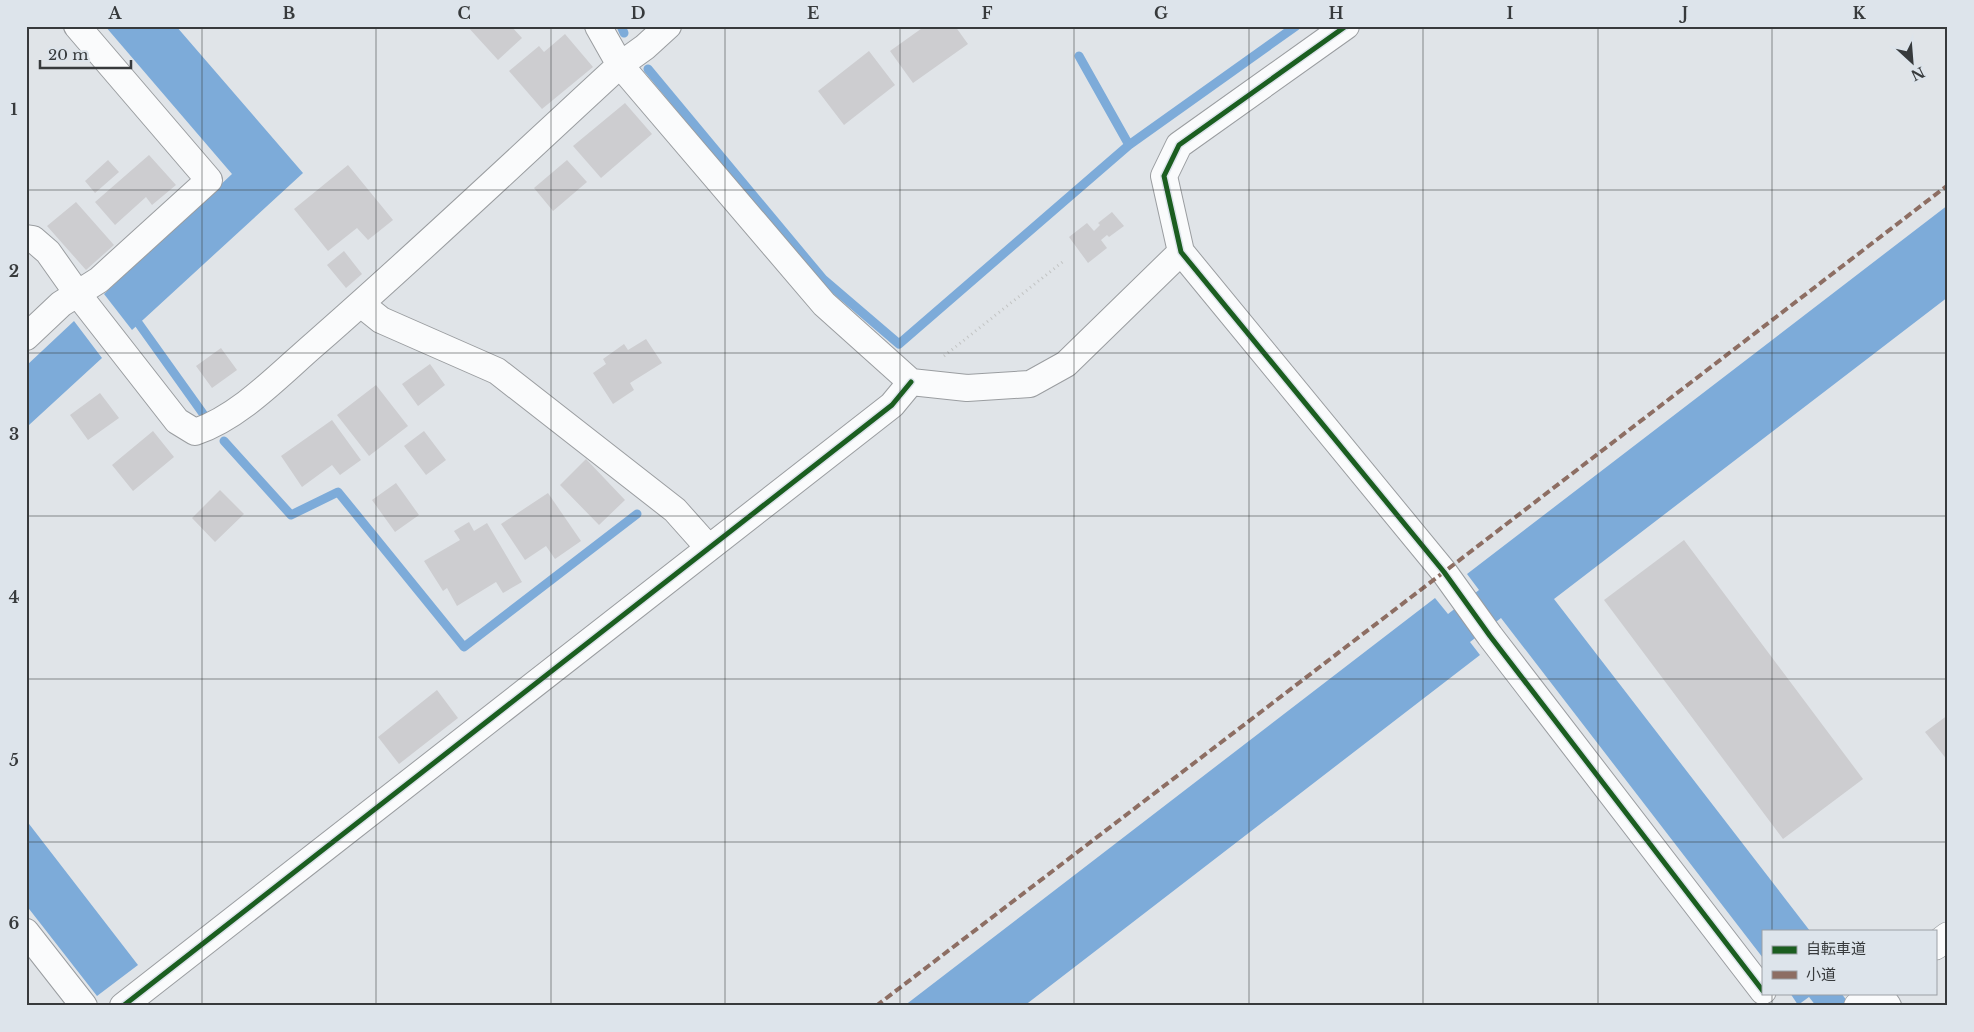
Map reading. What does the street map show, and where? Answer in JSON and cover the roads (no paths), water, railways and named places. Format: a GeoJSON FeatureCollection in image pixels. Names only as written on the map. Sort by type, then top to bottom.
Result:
{"type":"FeatureCollection","features":[{"type":"Feature","properties":{"kind":"street"},"geometry":{"type":"LineString","coordinates":[[26,338],[61,304],[99,280],[209,180],[77,26]]}},
{"type":"Feature","properties":{"kind":"street"},"geometry":{"type":"LineString","coordinates":[[598,26],[620,65],[824,304],[911,382],[967,388],[1030,384],[1066,364],[1182,252]]}},
{"type":"Feature","properties":{"kind":"street"},"geometry":{"type":"LineString","coordinates":[[26,238],[33,239],[48,252],[77,293],[177,421],[195,432],[209,428],[239,409],[361,304],[620,65],[645,48],[668,26]]}},
{"type":"Feature","properties":{"kind":"street"},"geometry":{"type":"LineString","coordinates":[[1346,26],[1179,145],[1164,176],[1182,252],[1444,572],[1461,598],[1762,989]]}},
{"type":"Feature","properties":{"kind":"street"},"geometry":{"type":"LineString","coordinates":[[361,304],[381,320],[497,371],[675,510],[708,547]]}},
{"type":"Feature","properties":{"kind":"street"},"geometry":{"type":"LineString","coordinates":[[123,1006],[892,404],[911,382]]}},
{"type":"Feature","properties":{"kind":"street"},"geometry":{"type":"LineString","coordinates":[[26,932],[84,1006]]}},
{"type":"Feature","properties":{"kind":"street"},"geometry":{"type":"LineString","coordinates":[[1936,945],[1948,936]]}},
{"type":"Feature","properties":{"kind":"street"},"geometry":{"type":"LineString","coordinates":[[1765,994],[1774,1006]]}},
{"type":"Feature","properties":{"kind":"water"},"geometry":{"type":"Polygon","coordinates":[[[105,26],[176,26],[303,173],[132,330],[104,294],[232,174],[105,26]]]}},
{"type":"Feature","properties":{"kind":"water"},"geometry":{"type":"Polygon","coordinates":[[[1948,205],[1948,297],[1554,599],[1809,930],[1762,930],[1762,957],[1501,618],[1470,642],[1480,655],[1024,1006],[904,1006],[1435,598],[1448,614],[1479,590],[1467,574],[1948,205]]]}},
{"type":"Feature","properties":{"kind":"water"},"geometry":{"type":"Polygon","coordinates":[[[74,321],[102,358],[29,425],[26,430],[26,366],[74,321]]]}},
{"type":"Feature","properties":{"kind":"water"},"geometry":{"type":"Polygon","coordinates":[[[26,820],[138,965],[97,996],[26,905],[26,820]]]}},
{"type":"Feature","properties":{"kind":"water"},"geometry":{"type":"Polygon","coordinates":[[[1791,994],[1842,994],[1851,1006],[1816,1006],[1809,997],[1798,1005],[1791,994]]]}},
{"type":"Feature","properties":{"kind":"waterway"},"geometry":{"type":"LineString","coordinates":[[621,26],[624,33]]}},
{"type":"Feature","properties":{"kind":"waterway"},"geometry":{"type":"LineString","coordinates":[[648,69],[823,279],[899,344],[1129,145],[1296,26]]}},
{"type":"Feature","properties":{"kind":"waterway"},"geometry":{"type":"LineString","coordinates":[[1079,56],[1129,145]]}},
{"type":"Feature","properties":{"kind":"waterway"},"geometry":{"type":"LineString","coordinates":[[139,324],[204,415]]}},
{"type":"Feature","properties":{"kind":"waterway"},"geometry":{"type":"LineString","coordinates":[[224,441],[291,515],[338,492],[464,647],[637,514]]}}]}
